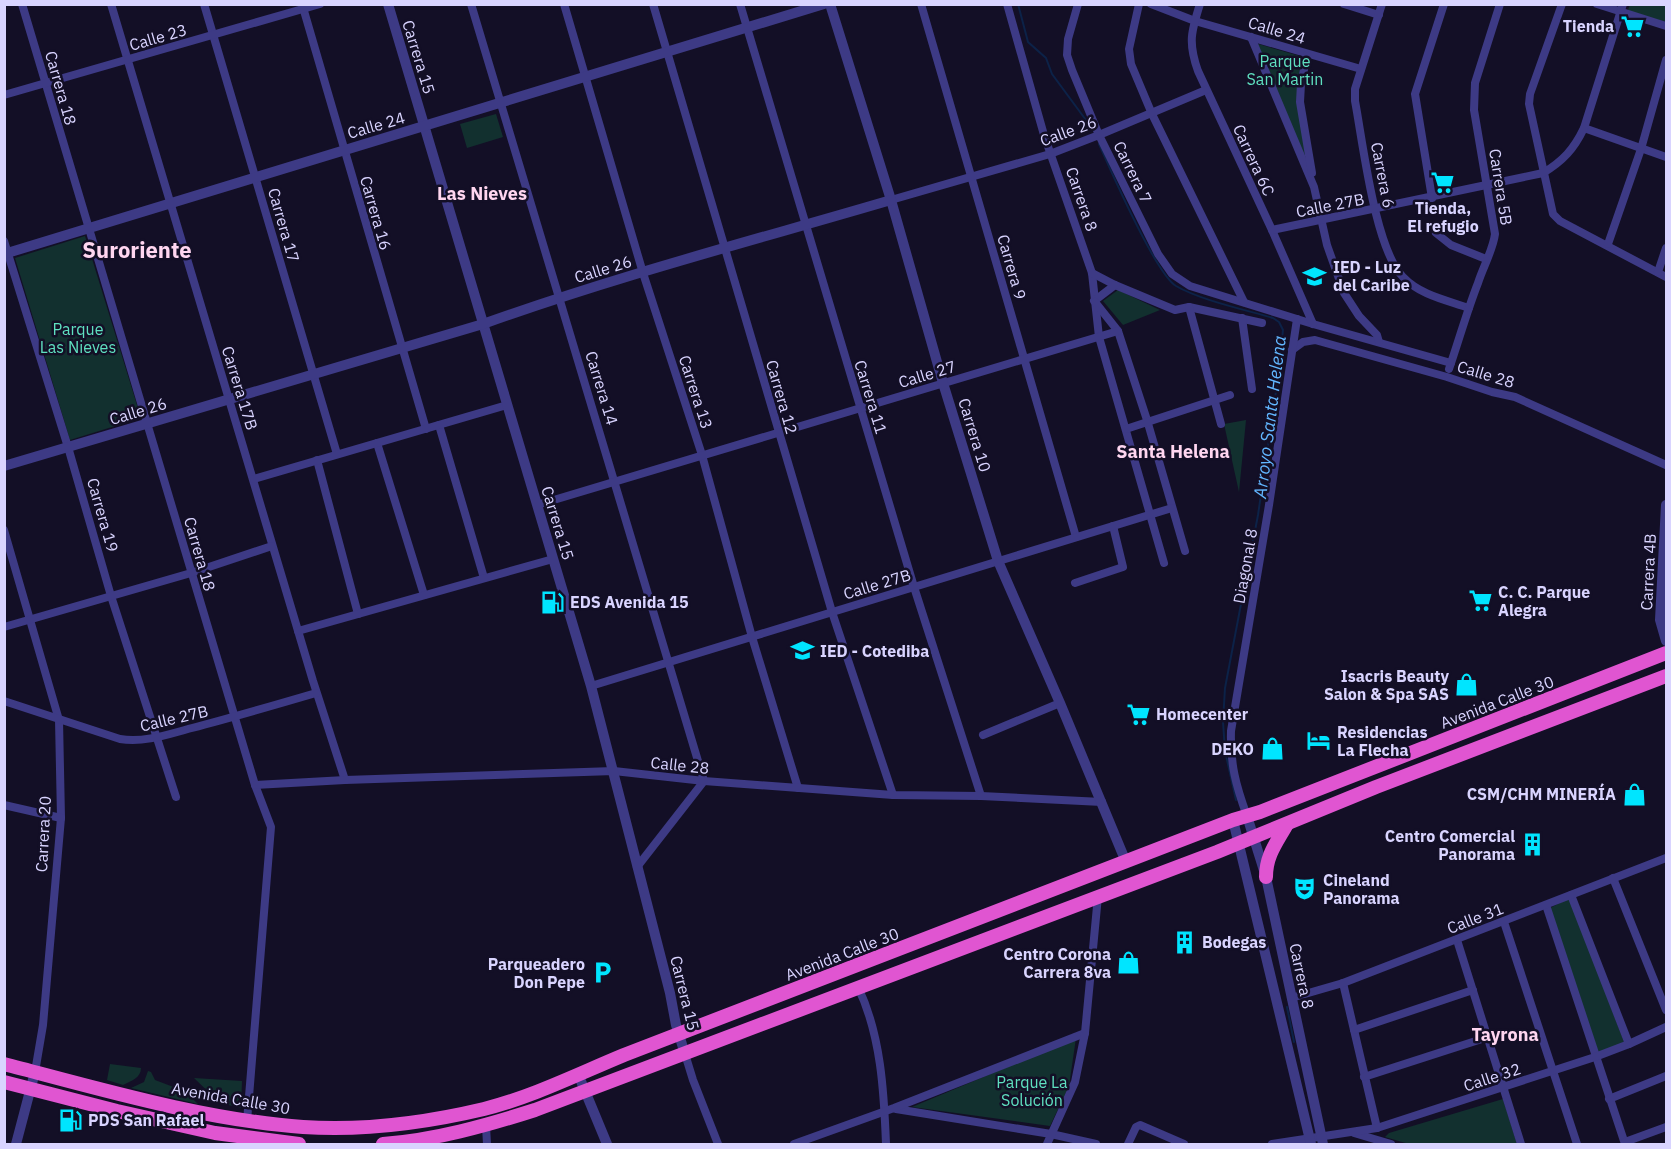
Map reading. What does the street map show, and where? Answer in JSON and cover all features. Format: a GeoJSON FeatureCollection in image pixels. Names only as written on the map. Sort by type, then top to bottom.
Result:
{"type":"FeatureCollection","features":[{"type":"Feature","properties":{"kind":"highway","name":"Avenida Calle 30"},"geometry":{"type":"LineString","coordinates":[[4,1064],[247,1121],[313,1127],[393,1125],[485,1109],[529,1095],[578,1074],[1666,653]]}},
{"type":"Feature","properties":{"kind":"highway"},"geometry":{"type":"LineString","coordinates":[[383,1144],[440,1137],[486,1126],[584,1091],[1217,852],[1239,841],[1666,676]]}},
{"type":"Feature","properties":{"kind":"highway"},"geometry":{"type":"LineString","coordinates":[[1266,877],[1271,849],[1287,823]]}},
{"type":"Feature","properties":{"kind":"highway"},"geometry":{"type":"LineString","coordinates":[[4,1082],[232,1141],[299,1144]]}},
{"type":"Feature","properties":{"kind":"street","name":"Carrera 18"},"geometry":{"type":"LineString","coordinates":[[22,4],[234,717],[271,827],[247,1121]]}},
{"type":"Feature","properties":{"kind":"street","name":"Carrera 17B"},"geometry":{"type":"LineString","coordinates":[[111,4],[316,693],[345,780]]}},
{"type":"Feature","properties":{"kind":"street","name":"Carrera 17"},"geometry":{"type":"LineString","coordinates":[[204,4],[337,454]]}},
{"type":"Feature","properties":{"kind":"street","name":"Calle 23"},"geometry":{"type":"LineString","coordinates":[[4,95],[303,7],[320,4]]}},
{"type":"Feature","properties":{"kind":"street","name":"Carrera 15"},"geometry":{"type":"LineString","coordinates":[[388,4],[591,686],[685,1054]]}},
{"type":"Feature","properties":{"kind":"street","name":"Carrera 14"},"geometry":{"type":"LineString","coordinates":[[471,4],[704,781]]}},
{"type":"Feature","properties":{"kind":"street","name":"Carrera 13"},"geometry":{"type":"LineString","coordinates":[[564,4],[643,273],[702,455],[752,637],[798,788]]}},
{"type":"Feature","properties":{"kind":"street","name":"Carrera 12"},"geometry":{"type":"LineString","coordinates":[[653,4],[832,612],[893,795]]}},
{"type":"Feature","properties":{"kind":"street","name":"Carrera 11"},"geometry":{"type":"LineString","coordinates":[[740,4],[914,587],[981,796]]}},
{"type":"Feature","properties":{"kind":"street","name":"Calle 24"},"geometry":{"type":"LineString","coordinates":[[6,254],[824,4]]}},
{"type":"Feature","properties":{"kind":"street","name":"Carrera 10"},"geometry":{"type":"LineString","coordinates":[[830,4],[891,200],[943,383],[998,561],[1126,862]]}},
{"type":"Feature","properties":{"kind":"street","name":"Carrera 9"},"geometry":{"type":"LineString","coordinates":[[921,4],[1076,537]]}},
{"type":"Feature","properties":{"kind":"street","name":"Carrera 8"},"geometry":{"type":"LineString","coordinates":[[1007,4],[1050,154],[1092,273],[1099,337],[1164,563]]}},
{"type":"Feature","properties":{"kind":"street","name":"Carrera 7"},"geometry":{"type":"LineString","coordinates":[[1078,4],[1068,39],[1068,55],[1072,70],[1099,135],[1158,254],[1172,274],[1190,286],[1228,306],[1244,302]]}},
{"type":"Feature","properties":{"kind":"street"},"geometry":{"type":"LineString","coordinates":[[1139,4],[1129,49],[1131,64],[1152,114],[1244,302],[1378,345],[1377,335],[1359,316],[1344,293],[1330,253],[1314,187],[1300,102],[1301,81],[1307,55]]}},
{"type":"Feature","properties":{"kind":"street","name":"Calle 24"},"geometry":{"type":"LineString","coordinates":[[1151,4],[1195,21],[1361,69]]}},
{"type":"Feature","properties":{"kind":"street","name":"Carrera 6C"},"geometry":{"type":"LineString","coordinates":[[1200,4],[1191,38],[1191,52],[1206,90],[1272,230],[1313,324]]}},
{"type":"Feature","properties":{"kind":"street"},"geometry":{"type":"LineString","coordinates":[[1344,4],[1379,15]]}},
{"type":"Feature","properties":{"kind":"street","name":"Carrera 6"},"geometry":{"type":"LineString","coordinates":[[1382,4],[1355,89],[1355,101],[1375,210],[1390,259],[1403,278],[1423,292],[1469,308]]}},
{"type":"Feature","properties":{"kind":"street"},"geometry":{"type":"LineString","coordinates":[[1432,198],[1415,94],[1444,4]]}},
{"type":"Feature","properties":{"kind":"street","name":"Carrera 5B"},"geometry":{"type":"LineString","coordinates":[[1378,345],[1450,366],[1486,259],[1494,243],[1495,234],[1474,110],[1475,83],[1500,4]]}},
{"type":"Feature","properties":{"kind":"street"},"geometry":{"type":"LineString","coordinates":[[1562,4],[1530,94],[1529,104],[1553,214],[1560,221],[1666,276]]}},
{"type":"Feature","properties":{"kind":"street"},"geometry":{"type":"LineString","coordinates":[[1597,4],[1622,8],[1666,26]]}},
{"type":"Feature","properties":{"kind":"street","name":"Carrera 16"},"geometry":{"type":"LineString","coordinates":[[303,7],[426,429]]}},
{"type":"Feature","properties":{"kind":"street","name":"Calle 27B"},"geometry":{"type":"LineString","coordinates":[[1272,230],[1543,173],[1557,165],[1577,144],[1584,129],[1622,8]]}},
{"type":"Feature","properties":{"kind":"street"},"geometry":{"type":"LineString","coordinates":[[1251,37],[1314,187]]}},
{"type":"Feature","properties":{"kind":"street"},"geometry":{"type":"LineString","coordinates":[[1608,244],[1641,149],[1666,60]]}},
{"type":"Feature","properties":{"kind":"street","name":"Calle 26"},"geometry":{"type":"LineString","coordinates":[[4,466],[483,324],[559,298],[725,248],[1050,154],[1206,90]]}},
{"type":"Feature","properties":{"kind":"street"},"geometry":{"type":"LineString","coordinates":[[1584,129],[1666,157]]}},
{"type":"Feature","properties":{"kind":"street"},"geometry":{"type":"LineString","coordinates":[[1436,233],[1451,245],[1486,259]]}},
{"type":"Feature","properties":{"kind":"street","name":"Carrera 19"},"geometry":{"type":"LineString","coordinates":[[4,241],[6,254],[68,447],[111,596],[176,797]]}},
{"type":"Feature","properties":{"kind":"street"},"geometry":{"type":"LineString","coordinates":[[1658,272],[1666,248]]}},
{"type":"Feature","properties":{"kind":"street"},"geometry":{"type":"LineString","coordinates":[[1092,273],[1175,310],[1228,306],[1242,318],[1262,323]]}},
{"type":"Feature","properties":{"kind":"street"},"geometry":{"type":"LineString","coordinates":[[1115,285],[1094,301],[1118,331],[1147,420],[1185,551]]}},
{"type":"Feature","properties":{"kind":"street"},"geometry":{"type":"LineString","coordinates":[[1189,308],[1221,424]]}},
{"type":"Feature","properties":{"kind":"street"},"geometry":{"type":"LineString","coordinates":[[1242,318],[1252,389]]}},
{"type":"Feature","properties":{"kind":"street","name":"Diagonal 8"},"geometry":{"type":"LineString","coordinates":[[1248,816],[1234,779],[1230,748],[1231,731],[1297,319]]}},
{"type":"Feature","properties":{"kind":"street","name":"Calle 27"},"geometry":{"type":"LineString","coordinates":[[537,505],[1118,331]]}},
{"type":"Feature","properties":{"kind":"street","name":"Calle 28"},"geometry":{"type":"LineString","coordinates":[[1292,350],[1303,342],[1315,340],[1515,397],[1666,465]]}},
{"type":"Feature","properties":{"kind":"street"},"geometry":{"type":"LineString","coordinates":[[1126,429],[1147,420],[1230,395]]}},
{"type":"Feature","properties":{"kind":"street"},"geometry":{"type":"LineString","coordinates":[[254,479],[507,405]]}},
{"type":"Feature","properties":{"kind":"street"},"geometry":{"type":"LineString","coordinates":[[439,425],[484,578]]}},
{"type":"Feature","properties":{"kind":"street"},"geometry":{"type":"LineString","coordinates":[[377,443],[424,596]]}},
{"type":"Feature","properties":{"kind":"street"},"geometry":{"type":"LineString","coordinates":[[317,460],[358,614]]}},
{"type":"Feature","properties":{"kind":"street","name":"Carrera 4B"},"geometry":{"type":"LineString","coordinates":[[1666,505],[1660,620],[1666,641]]}},
{"type":"Feature","properties":{"kind":"street","name":"Calle 27B"},"geometry":{"type":"LineString","coordinates":[[591,686],[1172,508]]}},
{"type":"Feature","properties":{"kind":"street"},"geometry":{"type":"LineString","coordinates":[[1075,583],[1121,569],[1124,565],[1113,526]]}},
{"type":"Feature","properties":{"kind":"street","name":"Carrera 20"},"geometry":{"type":"LineString","coordinates":[[4,530],[59,720],[61,818],[43,1025],[35,1072],[16,1144]]}},
{"type":"Feature","properties":{"kind":"street"},"geometry":{"type":"LineString","coordinates":[[4,627],[191,573],[272,546]]}},
{"type":"Feature","properties":{"kind":"street"},"geometry":{"type":"LineString","coordinates":[[298,631],[553,559]]}},
{"type":"Feature","properties":{"kind":"street","name":"Calle 27B"},"geometry":{"type":"LineString","coordinates":[[4,701],[134,742],[234,717],[316,693]]}},
{"type":"Feature","properties":{"kind":"street"},"geometry":{"type":"LineString","coordinates":[[983,735],[1060,703]]}},
{"type":"Feature","properties":{"kind":"street","name":"Calle 28"},"geometry":{"type":"LineString","coordinates":[[255,785],[614,771],[704,781],[893,795],[981,796],[1102,802]]}},
{"type":"Feature","properties":{"kind":"street"},"geometry":{"type":"LineString","coordinates":[[637,867],[704,781]]}},
{"type":"Feature","properties":{"kind":"street"},"geometry":{"type":"LineString","coordinates":[[4,806],[61,818]]}},
{"type":"Feature","properties":{"kind":"street","name":"Carrera 8"},"geometry":{"type":"LineString","coordinates":[[1248,816],[1266,877],[1322,1141]]}},
{"type":"Feature","properties":{"kind":"street","name":"Carrera 8"},"geometry":{"type":"LineString","coordinates":[[1233,820],[1310,1142]]}},
{"type":"Feature","properties":{"kind":"street","name":"Calle 31"},"geometry":{"type":"LineString","coordinates":[[1291,998],[1343,982],[1457,940],[1666,858]]}},
{"type":"Feature","properties":{"kind":"street"},"geometry":{"type":"LineString","coordinates":[[1613,878],[1664,995],[1666,1010]]}},
{"type":"Feature","properties":{"kind":"street"},"geometry":{"type":"LineString","coordinates":[[1571,895],[1629,1044]]}},
{"type":"Feature","properties":{"kind":"street"},"geometry":{"type":"LineString","coordinates":[[1047,1144],[1075,1082],[1085,1033],[1098,896]]}},
{"type":"Feature","properties":{"kind":"street"},"geometry":{"type":"LineString","coordinates":[[1546,905],[1625,1143],[1666,1128]]}},
{"type":"Feature","properties":{"kind":"street"},"geometry":{"type":"LineString","coordinates":[[1504,922],[1577,1144]]}},
{"type":"Feature","properties":{"kind":"street"},"geometry":{"type":"LineString","coordinates":[[1457,940],[1521,1144]]}},
{"type":"Feature","properties":{"kind":"street"},"geometry":{"type":"LineString","coordinates":[[1343,982],[1377,1128]]}},
{"type":"Feature","properties":{"kind":"street"},"geometry":{"type":"LineString","coordinates":[[858,987],[870,1016],[875,1040],[885,1112],[886,1144]]}},
{"type":"Feature","properties":{"kind":"street"},"geometry":{"type":"LineString","coordinates":[[1354,1030],[1473,990]]}},
{"type":"Feature","properties":{"kind":"street","name":"Calle 32"},"geometry":{"type":"LineString","coordinates":[[1272,1144],[1322,1141],[1352,1132],[1377,1128],[1595,1057],[1666,1027]]}},
{"type":"Feature","properties":{"kind":"street"},"geometry":{"type":"LineString","coordinates":[[798,1144],[1085,1033]]}},
{"type":"Feature","properties":{"kind":"street"},"geometry":{"type":"LineString","coordinates":[[1364,1077],[1488,1037]]}},
{"type":"Feature","properties":{"kind":"street"},"geometry":{"type":"LineString","coordinates":[[685,1054],[718,1144]]}},
{"type":"Feature","properties":{"kind":"street"},"geometry":{"type":"LineString","coordinates":[[578,1074],[607,1144]]}},
{"type":"Feature","properties":{"kind":"street"},"geometry":{"type":"LineString","coordinates":[[1609,1099],[1666,1076]]}},
{"type":"Feature","properties":{"kind":"street"},"geometry":{"type":"LineString","coordinates":[[894,1108],[1052,1134],[1096,1144]]}},
{"type":"Feature","properties":{"kind":"street"},"geometry":{"type":"LineString","coordinates":[[486,1126],[487,1144]]}},
{"type":"Feature","properties":{"kind":"street"},"geometry":{"type":"LineString","coordinates":[[1128,1144],[1136,1127],[1143,1126],[1184,1144]]}},
{"type":"Feature","properties":{"kind":"street"},"geometry":{"type":"LineString","coordinates":[[1352,1132],[1391,1144]]}},
{"type":"Feature","properties":{"kind":"green space"},"geometry":{"type":"Polygon","coordinates":[[[1630,5],[1666,5],[1666,25],[1627,12],[1630,5]]]}},
{"type":"Feature","properties":{"kind":"green space","name":"Parque San Martin"},"geometry":{"type":"Polygon","coordinates":[[[1255,43],[1303,57],[1298,88],[1306,154],[1303,156],[1255,43]]]}},
{"type":"Feature","properties":{"kind":"green space"},"geometry":{"type":"Polygon","coordinates":[[[496,114],[503,137],[467,148],[460,124],[496,114]]]}},
{"type":"Feature","properties":{"kind":"green space","name":"Parque Las Nieves"},"geometry":{"type":"Polygon","coordinates":[[[85,236],[141,418],[70,440],[15,258],[85,236]]]}},
{"type":"Feature","properties":{"kind":"green space"},"geometry":{"type":"Polygon","coordinates":[[[1118,290],[1160,310],[1123,325],[1103,301],[1118,290]]]}},
{"type":"Feature","properties":{"kind":"green space"},"geometry":{"type":"Polygon","coordinates":[[[1246,420],[1239,492],[1224,424],[1246,420]]]}},
{"type":"Feature","properties":{"kind":"green space"},"geometry":{"type":"Polygon","coordinates":[[[1570,898],[1624,1042],[1597,1056],[1550,908],[1570,898]]]}},
{"type":"Feature","properties":{"kind":"green space","name":"Parque La Solución"},"geometry":{"type":"Polygon","coordinates":[[[1076,1038],[1069,1086],[1050,1126],[912,1107],[1076,1038]]]}},
{"type":"Feature","properties":{"kind":"green space"},"geometry":{"type":"Polygon","coordinates":[[[110,1064],[141,1068],[141,1071],[135,1079],[123,1085],[107,1080],[110,1064]]]}},
{"type":"Feature","properties":{"kind":"green space"},"geometry":{"type":"Polygon","coordinates":[[[148,1071],[155,1080],[184,1091],[198,1104],[131,1088],[144,1082],[148,1071]]]}},
{"type":"Feature","properties":{"kind":"green space"},"geometry":{"type":"Polygon","coordinates":[[[194,1078],[242,1081],[241,1108],[220,1103],[194,1078]]]}},
{"type":"Feature","properties":{"kind":"green space"},"geometry":{"type":"Polygon","coordinates":[[[1503,1099],[1517,1144],[1409,1144],[1385,1137],[1389,1133],[1503,1099]]]}},
{"type":"Feature","properties":{"kind":"waterway","name":"Arroyo Santa Helena"},"geometry":{"type":"LineString","coordinates":[[1018,4],[1028,42],[1046,58],[1052,74],[1094,131]]}},
{"type":"Feature","properties":{"kind":"waterway","name":"Arroyo Santa Helena"},"geometry":{"type":"LineString","coordinates":[[1099,144],[1134,220],[1167,277],[1176,286],[1197,296],[1273,318],[1279,322],[1283,330],[1258,515],[1225,688],[1223,722],[1225,751],[1236,800]]}},
{"type":"Feature","properties":{"kind":"waterway"},"geometry":{"type":"LineString","coordinates":[[1287,1007],[1294,1042]]}},
{"type":"Feature","properties":{"kind":"place","name":"Tienda"},"geometry":{"type":"Point","coordinates":[1632,26]}},
{"type":"Feature","properties":{"kind":"place","name":"Tienda, El refugio"},"geometry":{"type":"Point","coordinates":[1443,183]}},
{"type":"Feature","properties":{"kind":"place","name":"IED - Luz del Caribe"},"geometry":{"type":"Point","coordinates":[1315,276]}},
{"type":"Feature","properties":{"kind":"place","name":"C. C. Parque Alegra"},"geometry":{"type":"Point","coordinates":[1480,601]}},
{"type":"Feature","properties":{"kind":"place","name":"EDS Avenida 15"},"geometry":{"type":"Point","coordinates":[552,602]}},
{"type":"Feature","properties":{"kind":"place","name":"IED - Cotediba"},"geometry":{"type":"Point","coordinates":[802,651]}},
{"type":"Feature","properties":{"kind":"place","name":"Isacris Beauty Salon & Spa SAS"},"geometry":{"type":"Point","coordinates":[1467,685]}},
{"type":"Feature","properties":{"kind":"place","name":"Homecenter"},"geometry":{"type":"Point","coordinates":[1138,714]}},
{"type":"Feature","properties":{"kind":"place","name":"Residencias La Flecha"},"geometry":{"type":"Point","coordinates":[1319,741]}},
{"type":"Feature","properties":{"kind":"place","name":"DEKO"},"geometry":{"type":"Point","coordinates":[1272,749]}},
{"type":"Feature","properties":{"kind":"place","name":"CSM/CHM MINERÍA"},"geometry":{"type":"Point","coordinates":[1634,794]}},
{"type":"Feature","properties":{"kind":"place","name":"Centro Comercial Panorama"},"geometry":{"type":"Point","coordinates":[1533,845]}},
{"type":"Feature","properties":{"kind":"place","name":"Cineland Panorama"},"geometry":{"type":"Point","coordinates":[1305,889]}},
{"type":"Feature","properties":{"kind":"place","name":"Bodegas"},"geometry":{"type":"Point","coordinates":[1184,942]}},
{"type":"Feature","properties":{"kind":"place","name":"Centro Corona Carrera 8va"},"geometry":{"type":"Point","coordinates":[1129,963]}},
{"type":"Feature","properties":{"kind":"place","name":"Parqueadero Don Pepe"},"geometry":{"type":"Point","coordinates":[603,973]}},
{"type":"Feature","properties":{"kind":"place","name":"PDS San Rafael"},"geometry":{"type":"Point","coordinates":[70,1120]}},
{"type":"Feature","properties":{"kind":"district","name":"Las Nieves"},"geometry":{"type":"Point","coordinates":[482,194]}},
{"type":"Feature","properties":{"kind":"district","name":"Suroriente"},"geometry":{"type":"Point","coordinates":[137,250]}},
{"type":"Feature","properties":{"kind":"district","name":"Santa Helena"},"geometry":{"type":"Point","coordinates":[1173,452]}},
{"type":"Feature","properties":{"kind":"district","name":"Tayrona"},"geometry":{"type":"Point","coordinates":[1505,1035]}}]}
